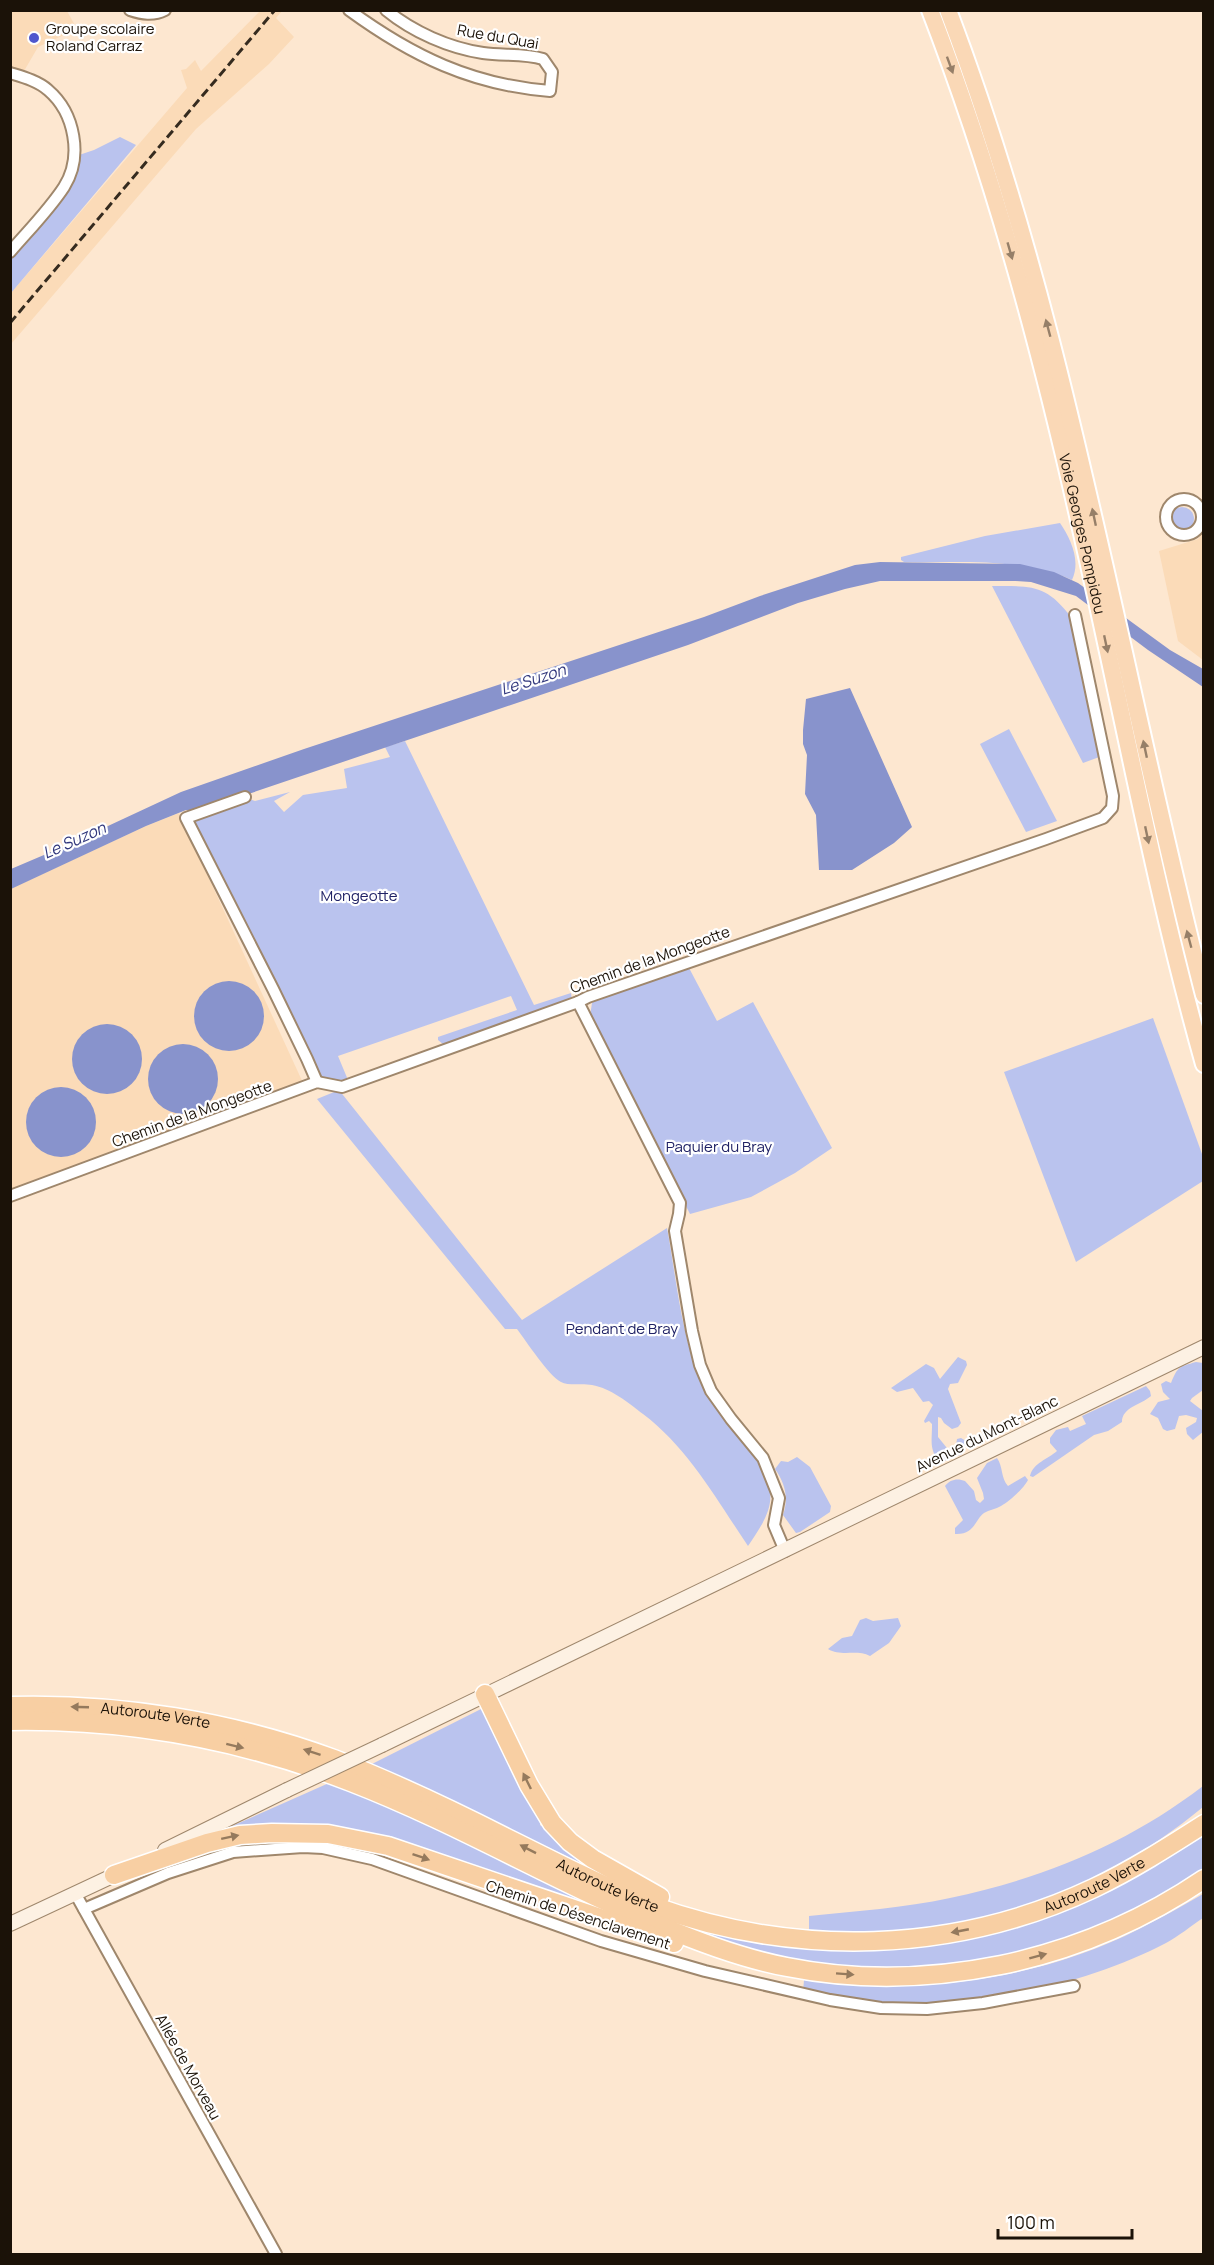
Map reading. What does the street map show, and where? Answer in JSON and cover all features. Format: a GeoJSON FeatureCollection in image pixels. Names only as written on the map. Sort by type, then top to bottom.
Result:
{"type":"FeatureCollection","features":[{"type":"Feature","properties":{"kind":"highway","name":"Voie Georges Pompidou"},"geometry":{"type":"LineString","coordinates":[[930,10],[985,168],[1031,327],[1085,544],[1169,933],[1203,1064]]}},
{"type":"Feature","properties":{"kind":"highway","name":"Voie Georges Pompidou"},"geometry":{"type":"LineString","coordinates":[[948,10],[1003,171],[1064,390],[1089,491],[1172,875],[1203,995]]}},
{"type":"Feature","properties":{"kind":"highway"},"geometry":{"type":"LineString","coordinates":[[485,1694],[543,1811],[561,1834],[580,1849],[616,1873],[677,1904],[725,1920],[801,1940]]}},
{"type":"Feature","properties":{"kind":"highway","name":"Autoroute Verte"},"geometry":{"type":"LineString","coordinates":[[10,1706],[98,1708],[150,1714],[244,1732],[294,1746],[394,1785],[590,1879],[650,1904],[730,1928],[801,1940],[889,1942],[920,1939],[997,1923],[1036,1912],[1085,1892],[1132,1868],[1203,1824]]}},
{"type":"Feature","properties":{"kind":"highway","name":"Autoroute Verte"},"geometry":{"type":"LineString","coordinates":[[10,1721],[103,1724],[154,1730],[223,1743],[298,1763],[354,1783],[406,1806],[639,1917],[720,1948],[787,1967],[879,1976],[981,1969],[1021,1960],[1087,1940],[1127,1923],[1185,1892],[1203,1879]]}},
{"type":"Feature","properties":{"kind":"highway"},"geometry":{"type":"LineString","coordinates":[[1168,1847],[1203,1814]]}},
{"type":"Feature","properties":{"kind":"highway"},"geometry":{"type":"LineString","coordinates":[[114,1875],[207,1843],[240,1835],[305,1833],[338,1835],[388,1846],[695,1950],[731,1959],[787,1967]]}},
{"type":"Feature","properties":{"kind":"highway"},"geometry":{"type":"LineString","coordinates":[[1185,1892],[1197,1891],[1203,1887]]}},
{"type":"Feature","properties":{"kind":"main road","name":"Avenue du Mont-Blanc"},"geometry":{"type":"LineString","coordinates":[[10,1924],[1203,1347]]}},
{"type":"Feature","properties":{"kind":"street"},"geometry":{"type":"LineString","coordinates":[[130,10],[142,14],[155,14],[165,10]]}},
{"type":"Feature","properties":{"kind":"street","name":"Rue du Quai"},"geometry":{"type":"LineString","coordinates":[[350,10],[391,40],[454,72],[525,89],[550,91],[552,72],[543,59],[483,53],[456,47],[419,31],[386,10]]}},
{"type":"Feature","properties":{"kind":"street"},"geometry":{"type":"LineString","coordinates":[[10,73],[38,83],[57,98],[71,124],[74,151],[71,169],[64,188],[10,252]]}},
{"type":"Feature","properties":{"kind":"street","name":"Chemin de la Mongeotte"},"geometry":{"type":"LineString","coordinates":[[10,1196],[316,1082],[342,1086],[588,997],[1103,818],[1112,808],[1113,796],[1075,615]]}},
{"type":"Feature","properties":{"kind":"street"},"geometry":{"type":"LineString","coordinates":[[245,797],[186,818],[308,1059],[316,1082]]}},
{"type":"Feature","properties":{"kind":"street"},"geometry":{"type":"LineString","coordinates":[[578,1002],[680,1203],[675,1231],[700,1365],[711,1391],[763,1458],[779,1497],[774,1525],[785,1551]]}},
{"type":"Feature","properties":{"kind":"street","name":"Chemin de Désenclavement"},"geometry":{"type":"LineString","coordinates":[[84,1909],[168,1873],[233,1852],[323,1848],[372,1859],[601,1941],[717,1974],[830,2000],[881,2007],[927,2009],[983,2004],[1074,1986]]}},
{"type":"Feature","properties":{"kind":"street","name":"Allée de Morveau"},"geometry":{"type":"LineString","coordinates":[[75,1893],[276,2254]]}},
{"type":"Feature","properties":{"kind":"shaded area","name":"Groupe scolaire Roland Carraz"},"geometry":{"type":"Polygon","coordinates":[[[10,11],[67,11],[77,29],[38,47],[24,71],[11,67],[10,11]]]}},
{"type":"Feature","properties":{"kind":"shaded area"},"geometry":{"type":"Polygon","coordinates":[[[260,11],[282,11],[276,18],[294,37],[269,64],[196,129],[11,344],[11,293],[187,88],[181,70],[186,69],[195,60],[201,71],[260,11]]]}},
{"type":"Feature","properties":{"kind":"shaded area"},"geometry":{"type":"Polygon","coordinates":[[[1203,531],[1203,660],[1178,641],[1159,551],[1198,539],[1203,531]]]}},
{"type":"Feature","properties":{"kind":"shaded area"},"geometry":{"type":"Polygon","coordinates":[[[179,813],[304,1085],[11,1189],[10,889],[179,813]]]}},
{"type":"Feature","properties":{"kind":"green space"},"geometry":{"type":"Polygon","coordinates":[[[120,137],[136,145],[11,293],[11,257],[64,194],[79,155],[120,137]]]}},
{"type":"Feature","properties":{"kind":"green space"},"geometry":{"type":"Polygon","coordinates":[[[1182,507],[1191,510],[1194,519],[1191,528],[1182,531],[1173,528],[1170,519],[1173,510],[1182,507]]]}},
{"type":"Feature","properties":{"kind":"green space"},"geometry":{"type":"Polygon","coordinates":[[[1060,523],[1074,550],[1075,573],[1072,580],[1011,564],[904,562],[901,560],[901,557],[985,536],[1060,523]]]}},
{"type":"Feature","properties":{"kind":"green space"},"geometry":{"type":"Polygon","coordinates":[[[992,586],[1037,589],[1054,598],[1071,617],[1102,756],[1083,763],[992,586]]]}},
{"type":"Feature","properties":{"kind":"green space"},"geometry":{"type":"Polygon","coordinates":[[[1009,729],[1057,821],[1026,832],[980,744],[1009,729]]]}},
{"type":"Feature","properties":{"kind":"green space","name":"Mongeotte"},"geometry":{"type":"Polygon","coordinates":[[[405,741],[534,1005],[571,993],[572,1000],[444,1045],[438,1040],[438,1037],[517,1010],[511,996],[338,1056],[348,1080],[336,1082],[321,1078],[193,825],[194,818],[249,799],[255,801],[290,792],[274,801],[284,812],[303,795],[347,788],[344,769],[390,757],[385,747],[405,741]]]}},
{"type":"Feature","properties":{"kind":"green space","name":"Paquier du Bray"},"geometry":{"type":"Polygon","coordinates":[[[688,966],[717,1021],[753,1002],[832,1148],[795,1173],[751,1197],[690,1214],[590,1016],[592,1003],[599,997],[688,966]]]}},
{"type":"Feature","properties":{"kind":"green space"},"geometry":{"type":"Polygon","coordinates":[[[1153,1018],[1202,1154],[1203,1181],[1076,1262],[1004,1072],[1153,1018]]]}},
{"type":"Feature","properties":{"kind":"green space","name":"Pendant de Bray"},"geometry":{"type":"Polygon","coordinates":[[[339,1090],[522,1320],[667,1228],[685,1330],[696,1369],[711,1401],[759,1463],[770,1492],[767,1513],[748,1546],[701,1476],[674,1442],[659,1428],[606,1389],[592,1385],[561,1382],[544,1366],[517,1329],[505,1329],[317,1099],[339,1090]]]}},
{"type":"Feature","properties":{"kind":"green space"},"geometry":{"type":"Polygon","coordinates":[[[958,1357],[966,1361],[967,1365],[958,1383],[950,1384],[948,1389],[961,1423],[952,1429],[938,1417],[938,1437],[951,1453],[955,1451],[957,1439],[961,1438],[966,1441],[964,1452],[961,1455],[953,1456],[940,1464],[933,1449],[932,1424],[924,1421],[933,1405],[929,1401],[923,1402],[913,1388],[897,1392],[891,1388],[926,1364],[934,1368],[940,1379],[958,1357]]]}},
{"type":"Feature","properties":{"kind":"green space"},"geometry":{"type":"Polygon","coordinates":[[[1196,1362],[1203,1363],[1203,1390],[1190,1401],[1203,1411],[1204,1431],[1193,1440],[1187,1434],[1186,1428],[1196,1422],[1197,1418],[1179,1416],[1175,1429],[1167,1431],[1163,1429],[1158,1418],[1150,1414],[1158,1402],[1170,1399],[1163,1392],[1161,1384],[1166,1381],[1171,1383],[1180,1368],[1196,1362]]]}},
{"type":"Feature","properties":{"kind":"green space"},"geometry":{"type":"Polygon","coordinates":[[[1146,1386],[1151,1396],[1125,1413],[1122,1422],[1108,1431],[1094,1435],[1033,1477],[1030,1476],[1037,1464],[1057,1451],[1050,1443],[1050,1438],[1056,1430],[1068,1427],[1070,1431],[1086,1424],[1082,1416],[1146,1386]]]}},
{"type":"Feature","properties":{"kind":"green space"},"geometry":{"type":"Polygon","coordinates":[[[797,1457],[810,1467],[831,1506],[830,1512],[796,1533],[783,1515],[786,1503],[785,1491],[775,1469],[781,1461],[788,1462],[797,1457]]]}},
{"type":"Feature","properties":{"kind":"green space"},"geometry":{"type":"Polygon","coordinates":[[[997,1458],[1008,1486],[1025,1476],[1028,1480],[1008,1501],[984,1513],[967,1532],[955,1534],[955,1528],[963,1520],[945,1486],[954,1480],[965,1481],[974,1491],[976,1500],[980,1503],[984,1499],[977,1478],[987,1463],[997,1458]]]}},
{"type":"Feature","properties":{"kind":"green space"},"geometry":{"type":"Polygon","coordinates":[[[866,1618],[873,1621],[898,1618],[901,1626],[889,1643],[870,1656],[828,1649],[842,1638],[852,1636],[860,1620],[866,1618]]]}},
{"type":"Feature","properties":{"kind":"green space"},"geometry":{"type":"Polygon","coordinates":[[[483,1708],[540,1817],[540,1825],[605,1875],[424,1787],[370,1765],[483,1708]]]}},
{"type":"Feature","properties":{"kind":"green space"},"geometry":{"type":"Polygon","coordinates":[[[329,1783],[398,1811],[640,1927],[371,1836],[205,1838],[329,1783]]]}},
{"type":"Feature","properties":{"kind":"green space"},"geometry":{"type":"Polygon","coordinates":[[[1203,1786],[1203,1807],[1168,1834],[1090,1880],[1048,1898],[1006,1912],[918,1931],[865,1934],[809,1932],[809,1916],[933,1901],[984,1890],[1051,1869],[1145,1825],[1203,1786]]]}},
{"type":"Feature","properties":{"kind":"green space"},"geometry":{"type":"Polygon","coordinates":[[[1203,1833],[1203,1872],[1150,1902],[1095,1928],[1055,1942],[972,1961],[930,1966],[887,1967],[802,1961],[760,1953],[686,1931],[690,1924],[720,1932],[964,1938],[1203,1833]]]}},
{"type":"Feature","properties":{"kind":"green space"},"geometry":{"type":"Polygon","coordinates":[[[1203,1894],[1203,1918],[1166,1943],[1102,1971],[1066,1982],[991,1999],[917,2005],[874,2003],[803,1992],[804,1980],[889,1986],[975,1980],[1018,1972],[1100,1947],[1147,1925],[1203,1894]]]}},
{"type":"Feature","properties":{"kind":"water","name":"Le Suzon"},"geometry":{"type":"Polygon","coordinates":[[[880,562],[1020,564],[1054,572],[1078,583],[1170,650],[1203,669],[1203,687],[1148,650],[1076,596],[1031,582],[880,581],[798,603],[688,645],[210,807],[196,811],[186,810],[146,826],[11,889],[11,869],[181,792],[704,617],[760,596],[855,565],[880,562]]]}},
{"type":"Feature","properties":{"kind":"water"},"geometry":{"type":"Polygon","coordinates":[[[850,688],[912,827],[894,843],[852,870],[819,870],[816,815],[805,794],[807,755],[803,744],[803,730],[806,699],[850,688]]]}},
{"type":"Feature","properties":{"kind":"water"},"geometry":{"type":"Polygon","coordinates":[[[229,981],[242,984],[254,991],[261,1003],[264,1016],[261,1029],[254,1041],[242,1048],[229,1051],[216,1048],[204,1041],[197,1029],[194,1016],[197,1003],[204,991],[216,984],[229,981]]]}},
{"type":"Feature","properties":{"kind":"water"},"geometry":{"type":"Polygon","coordinates":[[[107,1024],[120,1027],[132,1034],[139,1046],[142,1059],[139,1072],[132,1084],[120,1091],[107,1094],[94,1091],[82,1084],[75,1072],[72,1059],[75,1046],[82,1034],[94,1027],[107,1024]]]}},
{"type":"Feature","properties":{"kind":"water"},"geometry":{"type":"Polygon","coordinates":[[[183,1044],[196,1047],[208,1054],[215,1066],[218,1079],[215,1092],[208,1104],[196,1111],[183,1114],[170,1111],[158,1104],[151,1092],[148,1079],[151,1066],[158,1054],[170,1047],[183,1044]]]}},
{"type":"Feature","properties":{"kind":"water"},"geometry":{"type":"Polygon","coordinates":[[[61,1087],[74,1090],[86,1097],[93,1109],[96,1122],[93,1135],[86,1147],[74,1154],[61,1157],[48,1154],[36,1147],[29,1135],[26,1122],[29,1109],[36,1097],[48,1090],[61,1087]]]}},
{"type":"Feature","properties":{"kind":"railway"},"geometry":{"type":"LineString","coordinates":[[10,323],[275,10]]}},
{"type":"Feature","properties":{"kind":"place","name":"Groupe scolaire Roland Carraz"},"geometry":{"type":"Point","coordinates":[34,38]}}]}
